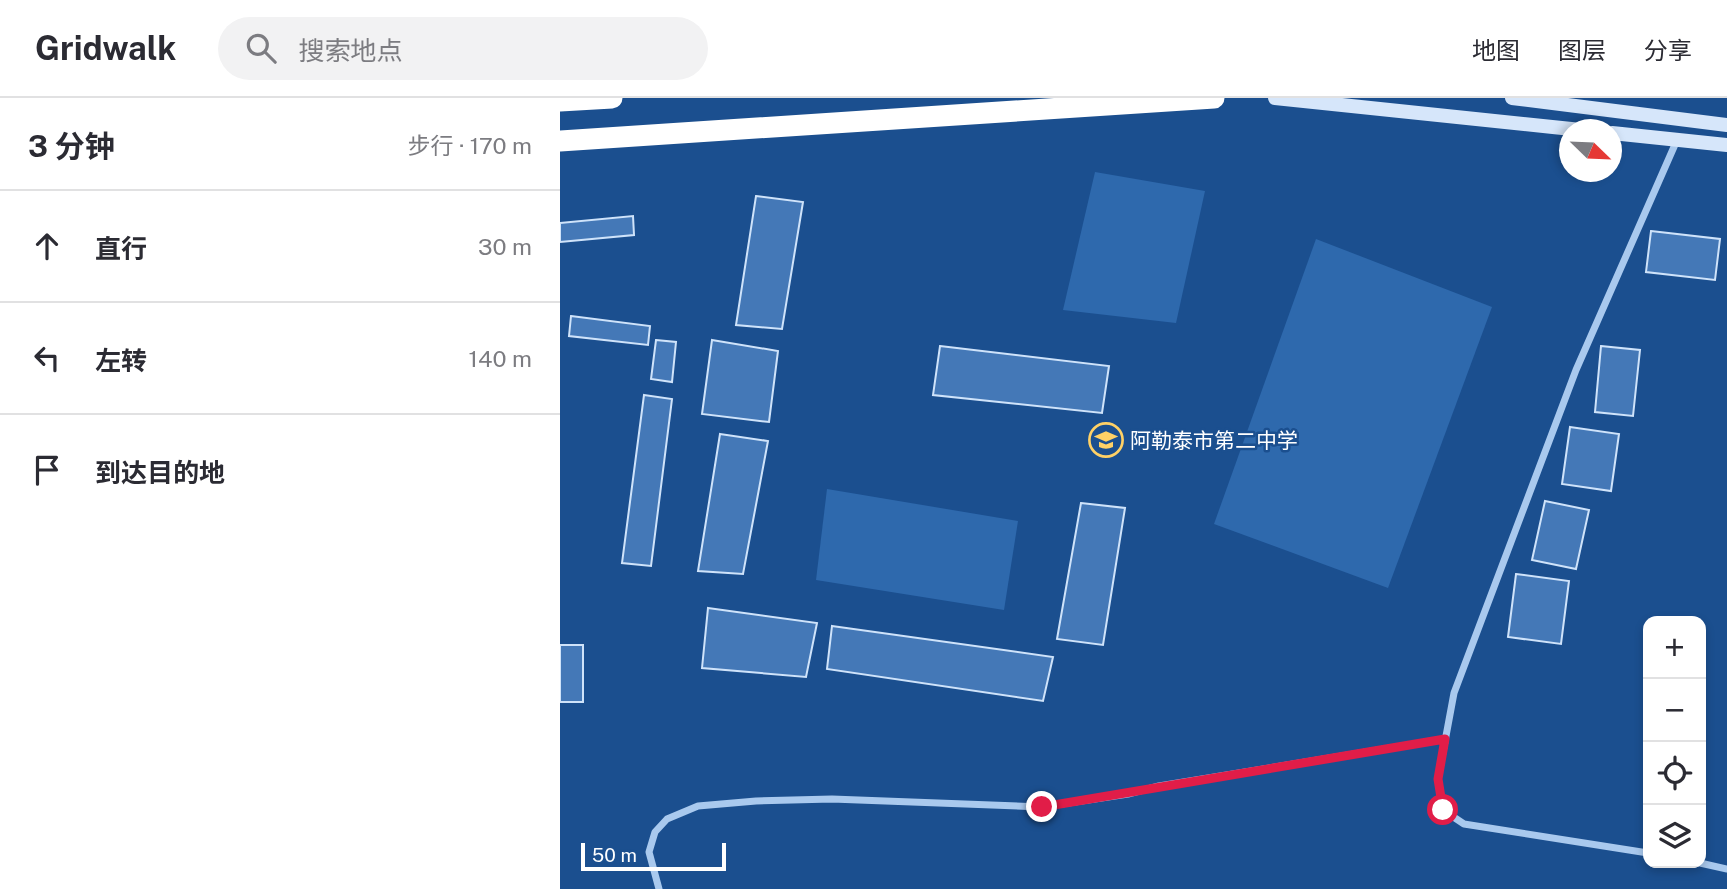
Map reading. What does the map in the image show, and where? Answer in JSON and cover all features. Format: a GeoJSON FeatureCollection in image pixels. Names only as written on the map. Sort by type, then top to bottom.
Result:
{"type":"FeatureCollection","features":[{"type":"Feature","properties":{"kind":"highway"},"geometry":{"type":"LineString","coordinates":[[560,101],[612,98]]}},
{"type":"Feature","properties":{"kind":"highway"},"geometry":{"type":"LineString","coordinates":[[560,141],[1214,98]]}},
{"type":"Feature","properties":{"kind":"main road"},"geometry":{"type":"LineString","coordinates":[[1275,98],[1559,128]]}},
{"type":"Feature","properties":{"kind":"main road"},"geometry":{"type":"LineString","coordinates":[[1512,98],[1727,125]]}},
{"type":"Feature","properties":{"kind":"main road"},"geometry":{"type":"LineString","coordinates":[[1622,134],[1727,145]]}},
{"type":"Feature","properties":{"kind":"street"},"geometry":{"type":"LineString","coordinates":[[1643,852],[1464,824],[1443,810],[1438,779],[1454,693],[1576,370],[1677,139]]}},
{"type":"Feature","properties":{"kind":"street"},"geometry":{"type":"LineString","coordinates":[[659,889],[649,852],[655,832],[667,819],[698,806],[832,799],[1042,807],[1445,739]]}},
{"type":"Feature","properties":{"kind":"street"},"geometry":{"type":"LineString","coordinates":[[1706,864],[1727,869]]}},
{"type":"Feature","properties":{"kind":"shaded area"},"geometry":{"type":"Polygon","coordinates":[[[1095,172],[1205,191],[1176,323],[1063,310],[1095,172]]]}},
{"type":"Feature","properties":{"kind":"shaded area"},"geometry":{"type":"Polygon","coordinates":[[[1316,239],[1492,307],[1388,588],[1214,524],[1316,239]]]}},
{"type":"Feature","properties":{"kind":"shaded area"},"geometry":{"type":"Polygon","coordinates":[[[827,489],[1018,521],[1004,610],[816,580],[827,489]]]}},
{"type":"Feature","properties":{"kind":"building"},"geometry":{"type":"Polygon","coordinates":[[[756,196],[803,202],[782,329],[736,325],[756,196]]]}},
{"type":"Feature","properties":{"kind":"building"},"geometry":{"type":"Polygon","coordinates":[[[633,216],[634,235],[560,242],[560,223],[633,216]]]}},
{"type":"Feature","properties":{"kind":"building"},"geometry":{"type":"Polygon","coordinates":[[[1651,231],[1720,239],[1715,280],[1646,272],[1651,231]]]}},
{"type":"Feature","properties":{"kind":"building"},"geometry":{"type":"Polygon","coordinates":[[[571,316],[650,326],[648,345],[569,336],[571,316]]]}},
{"type":"Feature","properties":{"kind":"building"},"geometry":{"type":"Polygon","coordinates":[[[656,340],[676,342],[672,382],[651,379],[656,340]]]}},
{"type":"Feature","properties":{"kind":"building"},"geometry":{"type":"Polygon","coordinates":[[[712,340],[778,351],[769,422],[702,414],[712,340]]]}},
{"type":"Feature","properties":{"kind":"building"},"geometry":{"type":"Polygon","coordinates":[[[940,346],[1109,366],[1102,413],[933,395],[940,346]]]}},
{"type":"Feature","properties":{"kind":"building"},"geometry":{"type":"Polygon","coordinates":[[[1601,346],[1640,350],[1633,416],[1595,412],[1601,346]]]}},
{"type":"Feature","properties":{"kind":"building"},"geometry":{"type":"Polygon","coordinates":[[[644,395],[672,399],[651,566],[622,563],[644,395]]]}},
{"type":"Feature","properties":{"kind":"building"},"geometry":{"type":"Polygon","coordinates":[[[1570,427],[1619,434],[1611,491],[1562,484],[1570,427]]]}},
{"type":"Feature","properties":{"kind":"building"},"geometry":{"type":"Polygon","coordinates":[[[720,434],[768,441],[743,574],[698,571],[720,434]]]}},
{"type":"Feature","properties":{"kind":"building"},"geometry":{"type":"Polygon","coordinates":[[[1545,501],[1589,510],[1576,569],[1532,560],[1545,501]]]}},
{"type":"Feature","properties":{"kind":"building"},"geometry":{"type":"Polygon","coordinates":[[[1081,503],[1125,508],[1103,645],[1057,639],[1081,503]]]}},
{"type":"Feature","properties":{"kind":"building"},"geometry":{"type":"Polygon","coordinates":[[[1516,574],[1569,581],[1561,644],[1508,637],[1516,574]]]}},
{"type":"Feature","properties":{"kind":"building"},"geometry":{"type":"Polygon","coordinates":[[[708,608],[817,623],[806,677],[702,668],[708,608]]]}},
{"type":"Feature","properties":{"kind":"building"},"geometry":{"type":"Polygon","coordinates":[[[832,626],[1053,657],[1043,701],[827,669],[832,626]]]}},
{"type":"Feature","properties":{"kind":"building"},"geometry":{"type":"Polygon","coordinates":[[[560,645],[583,645],[583,702],[560,702],[560,645]]]}},
{"type":"Feature","properties":{"kind":"place","name":"阿勒泰市第二中学"},"geometry":{"type":"Point","coordinates":[1106,440]}},
{"type":"Feature","properties":{"kind":"route"},"geometry":{"type":"LineString","coordinates":[[1042,807],[1445,739],[1438,779],[1443,810]]}}]}
